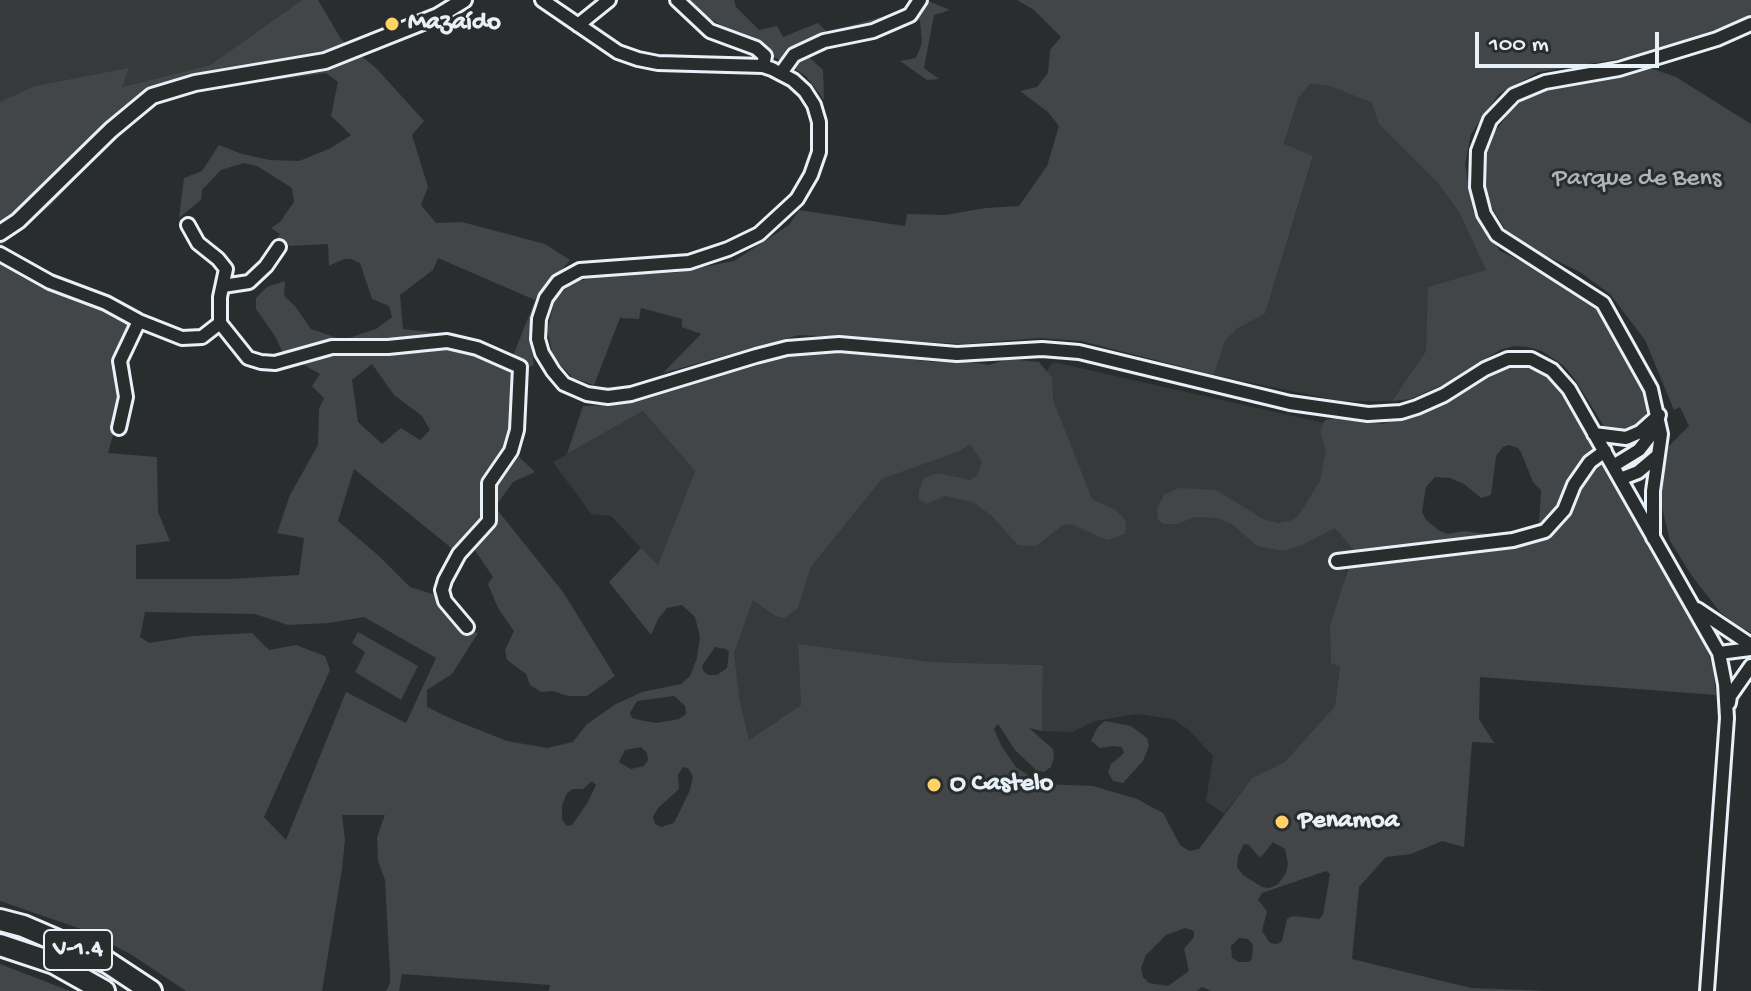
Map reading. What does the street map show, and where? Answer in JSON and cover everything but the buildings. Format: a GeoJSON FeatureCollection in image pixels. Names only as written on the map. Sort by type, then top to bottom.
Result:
{"type":"FeatureCollection","features":[{"type":"Feature","properties":{"kind":"highway","name":"V-1.4"},"geometry":{"type":"LineString","coordinates":[[0,920],[23,926],[107,962],[151,991]]}},
{"type":"Feature","properties":{"kind":"highway","name":"V-1.4"},"geometry":{"type":"LineString","coordinates":[[0,945],[54,963],[104,991]]}},
{"type":"Feature","properties":{"kind":"street"},"geometry":{"type":"LineString","coordinates":[[0,233],[18,221],[111,130],[152,96],[195,83],[325,61],[438,16],[464,0]]}},
{"type":"Feature","properties":{"kind":"street"},"geometry":{"type":"LineString","coordinates":[[542,0],[618,52],[638,59],[658,63],[763,66],[781,73],[805,91],[819,122],[819,152],[811,175],[797,199],[759,234],[708,257],[689,262],[580,270],[558,282],[546,298],[539,319],[538,339],[542,353],[564,384],[587,394],[608,397],[653,388],[756,356],[811,345],[869,345],[957,354],[1059,350],[1290,403],[1368,414],[1393,413],[1417,407],[1444,395],[1499,361],[1522,358],[1541,364],[1562,379],[1653,541],[1694,607],[1719,653],[1727,718]]}},
{"type":"Feature","properties":{"kind":"street"},"geometry":{"type":"LineString","coordinates":[[578,25],[609,0]]}},
{"type":"Feature","properties":{"kind":"street"},"geometry":{"type":"LineString","coordinates":[[677,0],[710,31],[756,48],[765,56],[763,66]]}},
{"type":"Feature","properties":{"kind":"street"},"geometry":{"type":"LineString","coordinates":[[781,73],[794,55],[824,41],[885,26],[910,15],[920,0]]}},
{"type":"Feature","properties":{"kind":"street"},"geometry":{"type":"LineString","coordinates":[[1653,541],[1653,491],[1661,434],[1651,389],[1603,303],[1497,235],[1484,214],[1477,187],[1478,151],[1490,120],[1514,95],[1545,82],[1619,69],[1717,39],[1751,24]]}},
{"type":"Feature","properties":{"kind":"street"},"geometry":{"type":"LineString","coordinates":[[188,225],[198,243],[226,269],[220,323],[248,358],[275,363],[332,347],[388,347],[447,341],[477,348],[520,367]]}},
{"type":"Feature","properties":{"kind":"street"},"geometry":{"type":"LineString","coordinates":[[223,286],[249,282],[266,266],[279,247]]}},
{"type":"Feature","properties":{"kind":"street"},"geometry":{"type":"LineString","coordinates":[[0,254],[50,282],[106,303],[139,321],[182,338],[202,337],[220,323]]}},
{"type":"Feature","properties":{"kind":"street"},"geometry":{"type":"LineString","coordinates":[[119,428],[126,397],[120,361],[139,321]]}},
{"type":"Feature","properties":{"kind":"street"},"geometry":{"type":"LineString","coordinates":[[520,367],[542,353]]}},
{"type":"Feature","properties":{"kind":"street"},"geometry":{"type":"LineString","coordinates":[[467,627],[445,601],[442,590],[459,554],[489,521],[489,483],[511,451],[517,430],[520,367]]}},
{"type":"Feature","properties":{"kind":"street"},"geometry":{"type":"LineString","coordinates":[[1594,434],[1626,438],[1640,432],[1659,415]]}},
{"type":"Feature","properties":{"kind":"street"},"geometry":{"type":"LineString","coordinates":[[1613,466],[1639,450],[1650,436],[1659,415]]}},
{"type":"Feature","properties":{"kind":"street"},"geometry":{"type":"LineString","coordinates":[[1337,561],[1487,544],[1545,531],[1564,510],[1574,485],[1590,462],[1605,451]]}},
{"type":"Feature","properties":{"kind":"street"},"geometry":{"type":"LineString","coordinates":[[1620,479],[1651,464],[1660,453]]}},
{"type":"Feature","properties":{"kind":"street"},"geometry":{"type":"LineString","coordinates":[[1694,607],[1751,647]]}},
{"type":"Feature","properties":{"kind":"street"},"geometry":{"type":"LineString","coordinates":[[1719,653],[1751,647]]}},
{"type":"Feature","properties":{"kind":"street"},"geometry":{"type":"LineString","coordinates":[[1707,991],[1727,718],[1730,696],[1751,666]]}},
{"type":"Feature","properties":{"kind":"shaded area"},"geometry":{"type":"Polygon","coordinates":[[[0,0],[302,0],[210,65],[0,117],[0,0]]]}},
{"type":"Feature","properties":{"kind":"shaded area"},"geometry":{"type":"Polygon","coordinates":[[[1310,84],[1330,86],[1372,103],[1378,123],[1438,183],[1459,212],[1487,271],[1429,287],[1426,351],[1392,401],[1340,401],[1214,375],[1225,341],[1238,328],[1265,314],[1313,157],[1284,145],[1298,99],[1310,84]]]}},
{"type":"Feature","properties":{"kind":"shaded area"},"geometry":{"type":"Polygon","coordinates":[[[1053,362],[1337,426],[1354,550],[1346,571],[1331,663],[1340,667],[1335,706],[1285,763],[1252,778],[1224,814],[1206,801],[1213,756],[1189,730],[1173,719],[1137,714],[1095,721],[1072,732],[1042,731],[1043,665],[931,662],[798,645],[801,705],[749,740],[734,653],[753,599],[775,616],[798,608],[811,567],[882,479],[961,450],[1021,407],[1053,362]]]}},
{"type":"Feature","properties":{"kind":"shaded area"},"geometry":{"type":"Polygon","coordinates":[[[643,411],[695,471],[658,566],[611,516],[591,514],[553,462],[643,411]]]}},
{"type":"Feature","properties":{"kind":"green space"},"geometry":{"type":"Polygon","coordinates":[[[302,0],[318,0],[341,39],[377,69],[424,121],[412,135],[428,187],[421,205],[436,223],[462,222],[545,244],[570,260],[535,300],[529,336],[534,365],[524,369],[523,433],[516,454],[535,472],[513,482],[495,507],[563,592],[615,676],[587,696],[541,692],[530,685],[526,674],[507,660],[505,650],[514,631],[498,608],[488,584],[493,577],[468,540],[455,551],[354,469],[338,521],[410,587],[439,596],[465,630],[478,633],[452,674],[427,690],[427,707],[454,720],[507,741],[547,748],[573,742],[586,725],[614,705],[642,692],[681,684],[690,676],[700,637],[695,617],[682,605],[667,608],[651,635],[609,582],[641,548],[658,565],[695,471],[643,411],[567,454],[583,406],[612,405],[794,355],[835,350],[932,362],[964,361],[989,365],[1008,359],[1039,362],[1052,378],[1053,400],[1092,499],[1116,510],[1126,521],[1125,534],[1107,540],[1071,524],[1063,525],[1036,546],[1018,545],[992,516],[973,502],[944,496],[927,504],[919,500],[924,478],[938,473],[970,480],[977,476],[982,462],[970,444],[960,451],[882,479],[811,567],[798,608],[785,618],[775,616],[753,600],[734,653],[749,740],[801,705],[798,644],[931,662],[1043,665],[1042,731],[1029,728],[1053,749],[1054,757],[1051,767],[1044,772],[1037,771],[1015,750],[998,724],[994,729],[1016,767],[1041,784],[1093,786],[1137,799],[1163,813],[1180,845],[1189,851],[1199,849],[1252,778],[1285,762],[1335,706],[1340,667],[1331,663],[1330,626],[1354,550],[1335,528],[1284,551],[1257,546],[1232,524],[1217,518],[1195,517],[1177,524],[1163,524],[1158,520],[1157,508],[1164,495],[1179,488],[1216,490],[1263,519],[1278,523],[1290,521],[1299,515],[1320,481],[1326,450],[1320,431],[1325,420],[1337,418],[1382,424],[1433,409],[1497,371],[1521,366],[1544,373],[1555,382],[1570,405],[1706,644],[1716,695],[1480,677],[1479,719],[1494,743],[1472,742],[1464,847],[1442,841],[1411,854],[1386,857],[1359,887],[1352,959],[1471,988],[1549,991],[1211,991],[1202,987],[1197,991],[549,991],[550,985],[402,974],[399,991],[386,991],[390,973],[385,880],[378,861],[377,837],[385,815],[342,815],[345,840],[342,869],[322,991],[186,991],[132,955],[84,930],[0,901],[0,262],[132,325],[119,413],[108,453],[157,457],[158,512],[170,541],[136,545],[136,579],[299,575],[304,538],[277,533],[290,495],[318,445],[319,409],[324,398],[312,386],[320,374],[283,353],[256,309],[256,298],[267,287],[285,281],[284,296],[311,329],[343,340],[376,329],[392,317],[389,306],[372,299],[360,263],[344,259],[329,266],[328,244],[290,246],[277,238],[280,234],[271,228],[280,222],[294,202],[292,188],[257,166],[244,163],[221,170],[202,190],[201,200],[179,218],[184,178],[202,171],[219,145],[270,160],[299,161],[331,148],[351,135],[331,116],[338,82],[326,73],[195,91],[152,106],[121,130],[51,205],[0,246],[0,102],[35,86],[129,68],[122,87],[210,65],[302,0]],[[438,258],[433,270],[400,295],[403,329],[464,336],[513,356],[535,300],[438,258]],[[372,364],[352,380],[358,422],[382,444],[401,428],[420,440],[430,430],[422,416],[394,395],[372,364]],[[1503,447],[1496,456],[1491,495],[1481,498],[1464,484],[1450,478],[1435,477],[1426,487],[1422,512],[1426,520],[1448,534],[1464,531],[1505,536],[1527,532],[1539,523],[1541,490],[1533,482],[1518,448],[1503,447]],[[145,612],[140,637],[149,643],[193,636],[252,633],[269,650],[296,645],[325,656],[330,670],[264,817],[286,840],[346,692],[406,723],[436,658],[364,617],[288,625],[255,614],[145,612]],[[715,647],[702,666],[709,675],[717,675],[727,668],[729,652],[726,649],[715,647]],[[674,696],[637,701],[630,713],[632,718],[657,723],[679,719],[686,714],[685,706],[674,696]],[[641,747],[625,750],[619,762],[631,769],[644,766],[648,760],[647,753],[641,747]],[[683,767],[678,775],[679,789],[658,808],[653,817],[655,824],[661,827],[674,823],[690,790],[693,777],[688,768],[683,767]],[[592,781],[583,789],[573,789],[567,793],[562,805],[562,819],[567,826],[572,825],[596,785],[592,781]],[[1273,842],[1259,857],[1249,845],[1244,844],[1237,867],[1243,875],[1262,887],[1270,888],[1278,884],[1288,864],[1285,849],[1273,842]],[[1326,871],[1262,893],[1258,900],[1267,911],[1262,931],[1270,943],[1277,944],[1282,941],[1287,919],[1293,916],[1319,919],[1323,915],[1330,874],[1326,871]],[[1185,928],[1166,935],[1146,955],[1141,968],[1143,977],[1149,983],[1168,986],[1189,971],[1184,949],[1194,937],[1194,931],[1185,928]],[[1239,938],[1231,946],[1232,958],[1249,962],[1252,958],[1253,945],[1248,939],[1239,938]]]}},
{"type":"Feature","properties":{"kind":"green space"},"geometry":{"type":"Polygon","coordinates":[[[690,0],[734,0],[736,7],[759,30],[777,26],[783,37],[818,23],[827,32],[907,10],[908,0],[926,0],[950,10],[934,15],[924,68],[939,79],[927,80],[900,61],[916,58],[922,43],[920,20],[811,51],[810,58],[823,70],[824,100],[806,76],[706,16],[690,0]]]}},
{"type":"Feature","properties":{"kind":"green space"},"geometry":{"type":"Polygon","coordinates":[[[1017,0],[1751,0],[1751,14],[1735,25],[1650,54],[1539,72],[1499,94],[1471,134],[1465,164],[1473,211],[1500,251],[1569,285],[1599,308],[1641,384],[1648,408],[1643,424],[1625,431],[1607,431],[1564,366],[1542,351],[1528,347],[1514,346],[1500,350],[1447,383],[1410,399],[1392,401],[1426,351],[1428,287],[1486,270],[1459,212],[1438,183],[1378,123],[1372,103],[1330,86],[1310,84],[1298,99],[1284,144],[1313,156],[1265,314],[1238,328],[1225,341],[1214,375],[1081,341],[1040,338],[964,344],[799,335],[663,373],[701,334],[682,327],[682,319],[641,308],[639,319],[620,318],[594,385],[573,378],[554,358],[547,331],[555,299],[573,282],[611,274],[673,273],[734,261],[789,225],[799,210],[905,226],[907,214],[945,215],[1019,206],[1047,166],[1059,126],[1048,112],[1020,91],[1037,87],[1048,73],[1050,50],[1061,37],[1034,10],[1017,0]]]}},
{"type":"Feature","properties":{"kind":"green space","name":"Parque de Bens"},"geometry":{"type":"Polygon","coordinates":[[[1650,68],[1676,77],[1751,124],[1751,632],[1720,612],[1670,541],[1660,499],[1663,478],[1669,446],[1689,426],[1680,407],[1674,410],[1645,340],[1610,294],[1580,272],[1508,234],[1486,198],[1485,154],[1494,133],[1523,100],[1559,85],[1650,68]]]}},
{"type":"Feature","properties":{"kind":"green space"},"geometry":{"type":"Polygon","coordinates":[[[358,632],[418,666],[401,700],[355,672],[365,652],[352,643],[358,632]]]}},
{"type":"Feature","properties":{"kind":"green space"},"geometry":{"type":"Polygon","coordinates":[[[1105,721],[1131,726],[1147,738],[1149,746],[1143,761],[1123,783],[1113,781],[1108,772],[1111,764],[1124,753],[1122,747],[1100,748],[1091,741],[1097,728],[1105,721]]]}},
{"type":"Feature","properties":{"kind":"green space"},"geometry":{"type":"Polygon","coordinates":[[[0,964],[70,991],[0,991],[0,964]]]}},
{"type":"Feature","properties":{"kind":"place","name":"Mazaído"},"geometry":{"type":"Point","coordinates":[392,24]}},
{"type":"Feature","properties":{"kind":"place","name":"O Castelo"},"geometry":{"type":"Point","coordinates":[934,785]}},
{"type":"Feature","properties":{"kind":"place","name":"Penamoa"},"geometry":{"type":"Point","coordinates":[1282,822]}}]}
